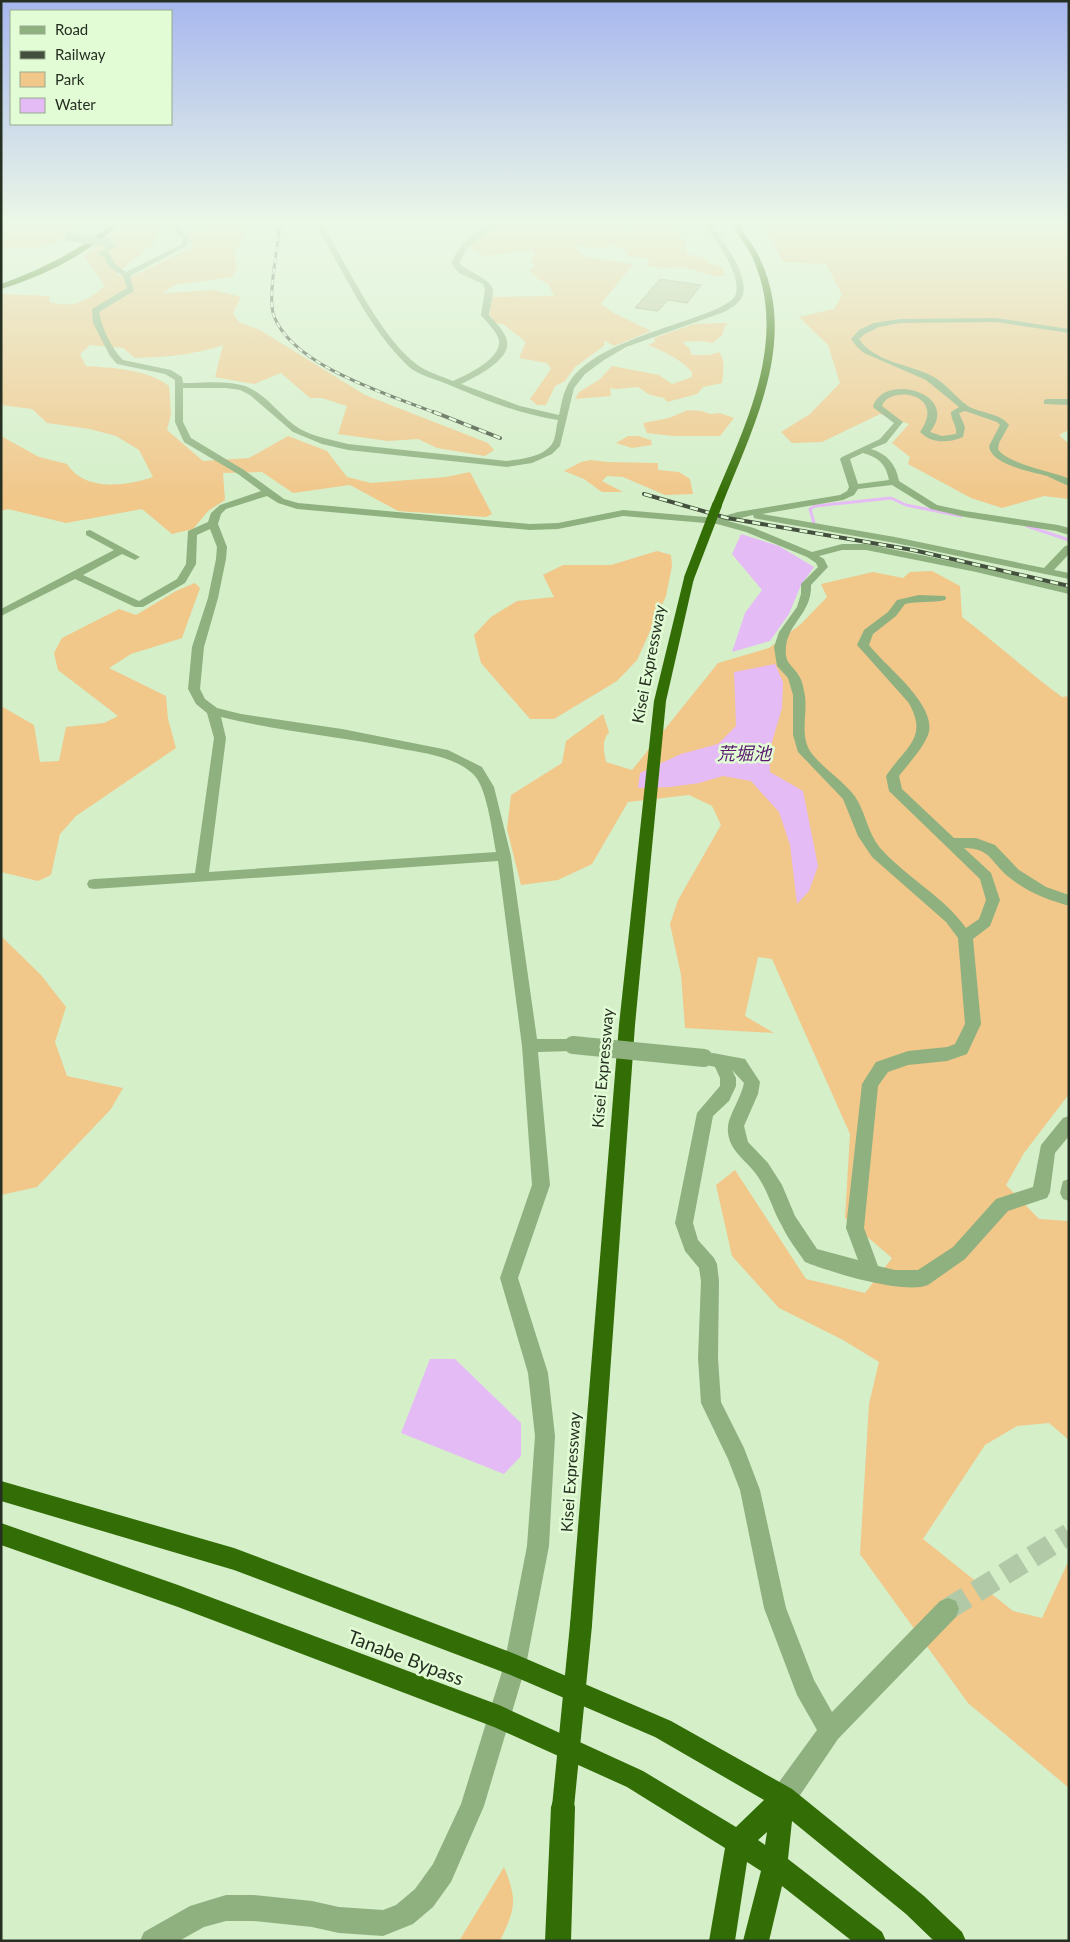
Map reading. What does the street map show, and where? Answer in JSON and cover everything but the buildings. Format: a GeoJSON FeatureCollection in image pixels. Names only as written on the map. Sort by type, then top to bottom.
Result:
{"type":"FeatureCollection","features":[{"type":"Feature","properties":{"kind":"highway","name":"Kisei Expressway"},"geometry":{"type":"LineString","coordinates":[[558,1941],[563,1807],[581,1625],[627,1025],[660,701],[689,578],[769,364],[772,342],[771,316]]}},
{"type":"Feature","properties":{"kind":"highway","name":"Tanabe Bypass"},"geometry":{"type":"LineString","coordinates":[[1,1491],[234,1559],[442,1639],[515,1664],[663,1729],[783,1798],[915,1905],[953,1941]]}},
{"type":"Feature","properties":{"kind":"highway","name":"Tanabe Bypass"},"geometry":{"type":"LineString","coordinates":[[1,1534],[178,1596],[499,1717],[635,1779],[775,1865],[873,1941]]}},
{"type":"Feature","properties":{"kind":"highway"},"geometry":{"type":"LineString","coordinates":[[722,1941],[738,1843],[783,1798]]}},
{"type":"Feature","properties":{"kind":"highway"},"geometry":{"type":"LineString","coordinates":[[756,1941],[775,1865],[783,1798]]}},
{"type":"Feature","properties":{"kind":"street"},"geometry":{"type":"LineString","coordinates":[[96,316],[97,323],[114,356],[120,362],[168,372],[179,379],[179,422],[187,440],[242,472],[281,501],[297,506],[530,527],[558,526],[617,513],[718,521],[750,530],[812,555],[820,562],[823,567],[820,573],[812,577],[806,584],[806,594],[802,607],[785,632],[780,647],[783,666],[794,677],[798,695],[799,735],[804,752],[849,797],[865,836],[877,854],[951,918],[965,937],[973,1024],[961,1049],[947,1054],[908,1058],[882,1067],[870,1084],[855,1228],[872,1273]]}},
{"type":"Feature","properties":{"kind":"street"},"geometry":{"type":"LineString","coordinates":[[373,316],[410,364],[454,384],[523,411],[562,418]]}},
{"type":"Feature","properties":{"kind":"street"},"geometry":{"type":"LineString","coordinates":[[454,384],[489,364],[500,354],[504,344],[500,334],[485,316]]}},
{"type":"Feature","properties":{"kind":"street"},"geometry":{"type":"LineString","coordinates":[[179,386],[226,385],[242,388],[253,393],[296,430],[322,441],[348,447],[507,464],[529,461],[549,452],[557,444],[570,388],[582,372],[623,345],[705,316]]}},
{"type":"Feature","properties":{"kind":"street"},"geometry":{"type":"LineString","coordinates":[[1069,331],[996,320],[888,322],[857,335],[855,339],[862,349],[879,358],[929,378],[941,386],[965,408],[1000,420],[1005,425],[993,449],[996,455],[1006,462],[1050,473],[1069,483]]}},
{"type":"Feature","properties":{"kind":"street"},"geometry":{"type":"LineString","coordinates":[[718,521],[738,515],[797,506],[851,493],[854,487],[845,459],[883,441],[898,425],[899,422],[877,406],[879,400],[890,392],[904,390],[918,394],[926,400],[932,409],[932,421],[925,432],[938,438],[954,439],[960,435],[961,427],[955,417],[955,412],[965,408]]}},
{"type":"Feature","properties":{"kind":"street"},"geometry":{"type":"LineString","coordinates":[[1047,402],[1069,402]]}},
{"type":"Feature","properties":{"kind":"street"},"geometry":{"type":"LineString","coordinates":[[863,450],[876,453],[885,458],[893,474],[894,482]]}},
{"type":"Feature","properties":{"kind":"street"},"geometry":{"type":"LineString","coordinates":[[854,487],[894,482],[934,508],[1058,528],[1069,532]]}},
{"type":"Feature","properties":{"kind":"street"},"geometry":{"type":"LineString","coordinates":[[153,1941],[199,1916],[226,1908],[253,1908],[312,1914],[364,1923],[383,1923],[404,1916],[424,1898],[446,1865],[472,1806],[515,1664],[538,1546],[545,1436],[538,1373],[509,1278],[541,1185],[530,1046],[504,856],[488,787],[477,770],[448,754],[406,745],[241,718],[213,711],[200,701],[194,689],[198,646],[213,598],[222,547],[213,524],[216,513],[223,507],[268,492]]}},
{"type":"Feature","properties":{"kind":"street"},"geometry":{"type":"LineString","coordinates":[[797,506],[804,525]]}},
{"type":"Feature","properties":{"kind":"street"},"geometry":{"type":"LineString","coordinates":[[749,514],[895,540],[1069,576]]}},
{"type":"Feature","properties":{"kind":"street"},"geometry":{"type":"LineString","coordinates":[[75,575],[139,605],[181,581],[191,564],[192,534],[213,524]]}},
{"type":"Feature","properties":{"kind":"street"},"geometry":{"type":"LineString","coordinates":[[90,533],[135,557]]}},
{"type":"Feature","properties":{"kind":"street"},"geometry":{"type":"LineString","coordinates":[[812,555],[842,547],[866,547],[976,569],[1069,591]]}},
{"type":"Feature","properties":{"kind":"street"},"geometry":{"type":"LineString","coordinates":[[1047,571],[1069,548]]}},
{"type":"Feature","properties":{"kind":"street"},"geometry":{"type":"LineString","coordinates":[[1,614],[122,550]]}},
{"type":"Feature","properties":{"kind":"street"},"geometry":{"type":"LineString","coordinates":[[941,598],[919,598],[902,602],[892,614],[868,632],[863,645],[869,655],[900,683],[914,701],[923,720],[923,734],[892,776],[896,791],[986,877],[993,900],[984,922],[965,937]]}},
{"type":"Feature","properties":{"kind":"street"},"geometry":{"type":"LineString","coordinates":[[202,878],[220,738],[213,711]]}},
{"type":"Feature","properties":{"kind":"street"},"geometry":{"type":"LineString","coordinates":[[951,843],[976,842],[990,848],[1014,874],[1041,891],[1069,901]]}},
{"type":"Feature","properties":{"kind":"street"},"geometry":{"type":"LineString","coordinates":[[94,884],[504,856]]}},
{"type":"Feature","properties":{"kind":"street"},"geometry":{"type":"LineString","coordinates":[[530,1046],[573,1045],[739,1064],[752,1082],[750,1094],[736,1126],[740,1146],[762,1168],[776,1191],[788,1221],[811,1256],[895,1279],[921,1279],[960,1253],[1002,1205],[1041,1192],[1047,1150],[1068,1122]]}},
{"type":"Feature","properties":{"kind":"street"},"geometry":{"type":"LineString","coordinates":[[712,1060],[728,1078],[728,1086],[723,1096],[705,1113],[684,1223],[691,1245],[708,1264],[710,1281],[708,1358],[711,1403],[737,1455],[750,1490],[775,1608],[805,1686],[830,1731]]}},
{"type":"Feature","properties":{"kind":"street"},"geometry":{"type":"LineString","coordinates":[[1069,1187],[1069,1193]]}},
{"type":"Feature","properties":{"kind":"street"},"geometry":{"type":"LineString","coordinates":[[783,1798],[830,1731],[948,1608]]}},
{"type":"Feature","properties":{"kind":"green space"},"geometry":{"type":"Polygon","coordinates":[[[1,316],[235,316],[239,322],[260,330],[365,395],[488,443],[494,450],[485,456],[437,448],[418,439],[388,441],[338,434],[347,406],[322,398],[310,398],[281,373],[254,384],[215,377],[223,345],[180,355],[135,358],[123,348],[90,345],[80,354],[86,366],[140,373],[160,380],[169,386],[171,414],[167,430],[203,461],[249,458],[288,436],[327,451],[347,477],[371,483],[446,477],[470,472],[492,514],[486,517],[398,511],[350,485],[293,493],[262,472],[223,473],[225,500],[208,511],[193,529],[172,534],[142,509],[66,523],[8,509],[1,511],[1,436],[39,457],[67,464],[75,473],[95,483],[131,483],[153,477],[139,450],[116,436],[90,429],[47,423],[32,409],[1,405],[1,316]]]}},
{"type":"Feature","properties":{"kind":"green space"},"geometry":{"type":"Polygon","coordinates":[[[490,316],[619,316],[651,331],[614,346],[604,340],[605,345],[575,367],[565,381],[555,386],[546,405],[537,405],[530,399],[551,369],[547,363],[519,358],[526,342],[503,324],[495,323],[490,316]]]}},
{"type":"Feature","properties":{"kind":"green space"},"geometry":{"type":"Polygon","coordinates":[[[1069,316],[1069,430],[1059,435],[1069,444],[1069,499],[1044,496],[1002,508],[971,498],[908,464],[910,457],[892,443],[909,424],[880,414],[822,442],[792,443],[781,432],[810,414],[840,383],[828,345],[799,317],[1069,316]]]}},
{"type":"Feature","properties":{"kind":"green space"},"geometry":{"type":"Polygon","coordinates":[[[728,323],[724,327],[723,334],[713,343],[702,341],[682,342],[689,348],[692,355],[710,355],[719,352],[723,363],[722,383],[703,387],[697,394],[667,402],[664,398],[650,395],[638,387],[610,388],[611,396],[575,399],[579,392],[599,380],[612,366],[659,375],[672,384],[692,377],[692,372],[677,359],[648,345],[655,342],[654,338],[694,324],[728,323]]]}},
{"type":"Feature","properties":{"kind":"green space"},"geometry":{"type":"Polygon","coordinates":[[[688,410],[702,411],[710,414],[720,413],[734,418],[720,436],[673,436],[647,433],[643,423],[669,418],[688,410]]]}},
{"type":"Feature","properties":{"kind":"green space"},"geometry":{"type":"Polygon","coordinates":[[[628,436],[638,436],[651,440],[652,445],[632,448],[616,443],[628,436]]]}},
{"type":"Feature","properties":{"kind":"green space"},"geometry":{"type":"Polygon","coordinates":[[[590,460],[658,463],[658,470],[679,472],[690,479],[693,494],[665,495],[623,477],[607,476],[602,481],[623,492],[602,492],[584,479],[564,471],[581,462],[590,460]]]}},
{"type":"Feature","properties":{"kind":"green space"},"geometry":{"type":"Polygon","coordinates":[[[657,551],[671,555],[672,566],[666,596],[637,660],[617,681],[554,719],[530,719],[481,663],[474,635],[491,617],[517,601],[554,597],[543,575],[563,565],[611,565],[657,551]]]}},
{"type":"Feature","properties":{"kind":"green space"},"geometry":{"type":"Polygon","coordinates":[[[932,571],[960,586],[962,617],[1062,697],[1069,696],[1069,1094],[1024,1153],[1006,1185],[1039,1219],[1069,1221],[1069,1440],[1049,1423],[1017,1426],[985,1445],[923,1539],[1013,1611],[1042,1618],[1069,1560],[1069,1788],[968,1703],[860,1554],[869,1404],[879,1362],[843,1340],[779,1308],[732,1256],[716,1185],[735,1170],[806,1279],[865,1293],[892,1258],[845,1218],[850,1134],[772,959],[758,957],[745,1016],[774,1033],[685,1028],[681,975],[670,924],[678,900],[721,825],[712,806],[689,795],[628,802],[592,864],[558,880],[521,885],[507,829],[511,795],[562,763],[566,741],[603,714],[609,732],[604,743],[606,762],[632,770],[718,663],[769,648],[801,624],[827,597],[821,584],[873,572],[903,578],[910,572],[932,571]]]}},
{"type":"Feature","properties":{"kind":"green space"},"geometry":{"type":"Polygon","coordinates":[[[195,583],[200,588],[182,638],[131,654],[109,668],[166,696],[168,719],[176,748],[76,816],[60,834],[51,875],[38,881],[1,872],[1,706],[34,725],[40,762],[59,761],[66,727],[104,723],[118,716],[58,670],[54,653],[62,638],[119,609],[136,615],[176,591],[195,583]]]}},
{"type":"Feature","properties":{"kind":"green space"},"geometry":{"type":"Polygon","coordinates":[[[1,936],[41,975],[66,1007],[55,1042],[67,1076],[123,1088],[111,1109],[37,1187],[1,1195],[1,936]]]}},
{"type":"Feature","properties":{"kind":"green space"},"geometry":{"type":"Polygon","coordinates":[[[504,1867],[511,1888],[513,1905],[509,1921],[500,1941],[459,1941],[504,1867]]]}},
{"type":"Feature","properties":{"kind":"water"},"geometry":{"type":"Polygon","coordinates":[[[741,534],[779,546],[814,567],[801,585],[789,614],[770,641],[732,652],[745,613],[762,590],[732,554],[741,534]]]}},
{"type":"Feature","properties":{"kind":"water","name":"荒堀池"},"geometry":{"type":"Polygon","coordinates":[[[775,664],[783,682],[782,708],[769,752],[770,772],[803,791],[818,866],[809,891],[797,904],[790,845],[779,812],[751,781],[723,776],[699,783],[670,787],[638,788],[640,773],[681,754],[718,744],[736,726],[734,672],[775,664]]]}},
{"type":"Feature","properties":{"kind":"water"},"geometry":{"type":"Polygon","coordinates":[[[430,1359],[455,1359],[521,1423],[521,1456],[504,1474],[401,1433],[430,1359]]]}},
{"type":"Feature","properties":{"kind":"waterway"},"geometry":{"type":"LineString","coordinates":[[814,523],[810,509],[815,506],[891,498],[906,505],[961,516]]}},
{"type":"Feature","properties":{"kind":"waterway"},"geometry":{"type":"LineString","coordinates":[[1027,526],[1069,540]]}},
{"type":"Feature","properties":{"kind":"tunnel"},"geometry":{"type":"LineString","coordinates":[[948,1609],[1069,1534]]}},
{"type":"Feature","properties":{"kind":"railway"},"geometry":{"type":"LineString","coordinates":[[274,316],[285,334],[301,350],[322,364],[370,388],[438,414]]}},
{"type":"Feature","properties":{"kind":"railway"},"geometry":{"type":"LineString","coordinates":[[434,412],[500,438]]}},
{"type":"Feature","properties":{"kind":"railway"},"geometry":{"type":"LineString","coordinates":[[644,494],[727,518],[913,550],[1069,586]]}}]}
